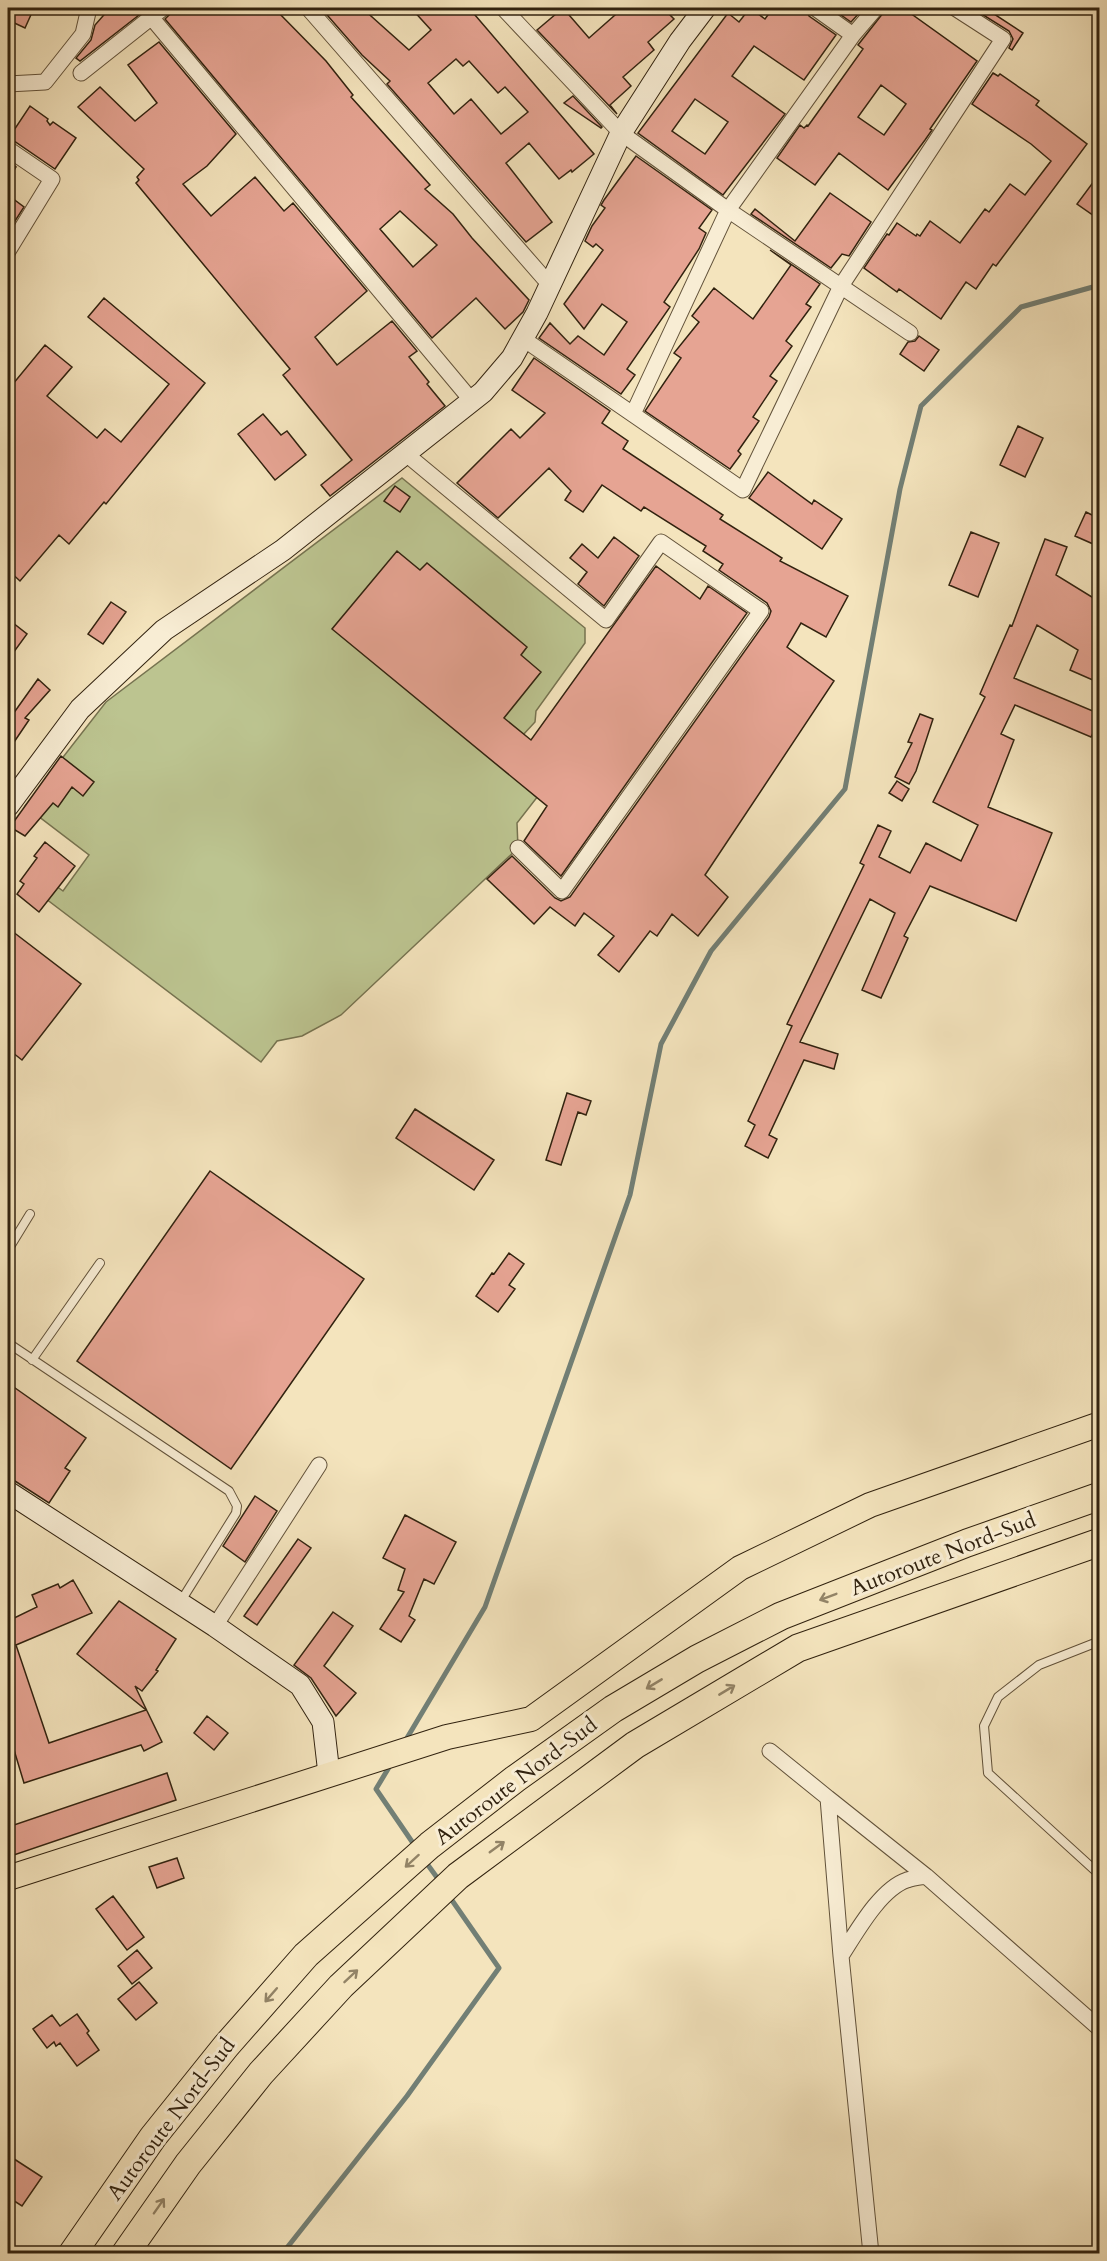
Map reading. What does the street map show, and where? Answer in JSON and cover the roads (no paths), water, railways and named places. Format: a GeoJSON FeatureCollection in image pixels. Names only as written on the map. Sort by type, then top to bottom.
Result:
{"type":"FeatureCollection","features":[{"type":"Feature","properties":{"kind":"highway","name":"Autoroute Nord-Sud"},"geometry":{"type":"LineString","coordinates":[[72,2253],[153,2137],[226,2046],[306,1954],[430,1845],[515,1779],[613,1709],[697,1659],[781,1616],[967,1543],[1100,1496]]}},
{"type":"Feature","properties":{"kind":"highway","name":"Autoroute Nord-Sud"},"geometry":{"type":"LineString","coordinates":[[125,2253],[188,2164],[261,2073],[341,1986],[458,1876],[634,1745],[798,1648],[1100,1542]]}},
{"type":"Feature","properties":{"kind":"main road"},"geometry":{"type":"LineString","coordinates":[[8,806],[80,709],[164,630],[283,550],[483,392],[512,358],[621,133],[680,41],[705,8]]}},
{"type":"Feature","properties":{"kind":"main road"},"geometry":{"type":"LineString","coordinates":[[8,1878],[447,1737],[531,1719],[740,1568],[870,1505],[1100,1424]]}},
{"type":"Feature","properties":{"kind":"main road"},"geometry":{"type":"LineString","coordinates":[[8,1492],[300,1684],[322,1722],[329,1774]]}},
{"type":"Feature","properties":{"kind":"street"},"geometry":{"type":"LineString","coordinates":[[8,84],[45,82],[82,34],[89,8]]}},
{"type":"Feature","properties":{"kind":"street"},"geometry":{"type":"LineString","coordinates":[[308,8],[549,284]]}},
{"type":"Feature","properties":{"kind":"street"},"geometry":{"type":"LineString","coordinates":[[503,8],[621,133],[728,210],[910,333]]}},
{"type":"Feature","properties":{"kind":"street"},"geometry":{"type":"LineString","coordinates":[[815,8],[853,35]]}},
{"type":"Feature","properties":{"kind":"street"},"geometry":{"type":"LineString","coordinates":[[633,414],[728,210],[853,35],[876,8]]}},
{"type":"Feature","properties":{"kind":"street"},"geometry":{"type":"LineString","coordinates":[[522,338],[742,490],[841,286],[1003,39],[955,8]]}},
{"type":"Feature","properties":{"kind":"street"},"geometry":{"type":"LineString","coordinates":[[81,73],[157,12],[472,401]]}},
{"type":"Feature","properties":{"kind":"street"},"geometry":{"type":"LineString","coordinates":[[8,149],[52,179],[8,251]]}},
{"type":"Feature","properties":{"kind":"street"},"geometry":{"type":"LineString","coordinates":[[406,454],[606,620],[661,542],[761,611],[562,891],[518,848]]}},
{"type":"Feature","properties":{"kind":"street"},"geometry":{"type":"LineString","coordinates":[[215,1626],[319,1465]]}},
{"type":"Feature","properties":{"kind":"street"},"geometry":{"type":"LineString","coordinates":[[770,1751],[926,1876],[1100,2029]]}},
{"type":"Feature","properties":{"kind":"street"},"geometry":{"type":"LineString","coordinates":[[828,1798],[841,1956],[871,2253]]}},
{"type":"Feature","properties":{"kind":"street"},"geometry":{"type":"LineString","coordinates":[[841,1956],[864,1920],[893,1888],[906,1880],[926,1876]]}},
{"type":"Feature","properties":{"kind":"lane"},"geometry":{"type":"LineString","coordinates":[[8,1250],[30,1214]]}},
{"type":"Feature","properties":{"kind":"lane"},"geometry":{"type":"LineString","coordinates":[[32,1360],[100,1263]]}},
{"type":"Feature","properties":{"kind":"lane"},"geometry":{"type":"LineString","coordinates":[[8,1343],[229,1491],[235,1499],[237,1513],[180,1603]]}},
{"type":"Feature","properties":{"kind":"lane"},"geometry":{"type":"LineString","coordinates":[[1100,1641],[1038,1665],[998,1697],[984,1726],[988,1773],[1100,1875]]}},
{"type":"Feature","properties":{"kind":"waterway"},"geometry":{"type":"LineString","coordinates":[[404,1743],[485,1607],[630,1195],[661,1044],[711,951],[845,789],[900,489],[921,406],[1021,307],[1100,285]]}},
{"type":"Feature","properties":{"kind":"waterway"},"geometry":{"type":"LineString","coordinates":[[391,1764],[376,1789],[415,1846]]}},
{"type":"Feature","properties":{"kind":"waterway"},"geometry":{"type":"LineString","coordinates":[[425,1861],[441,1883]]}},
{"type":"Feature","properties":{"kind":"waterway"},"geometry":{"type":"LineString","coordinates":[[282,2254],[407,2096],[499,1968],[449,1896]]}}]}
